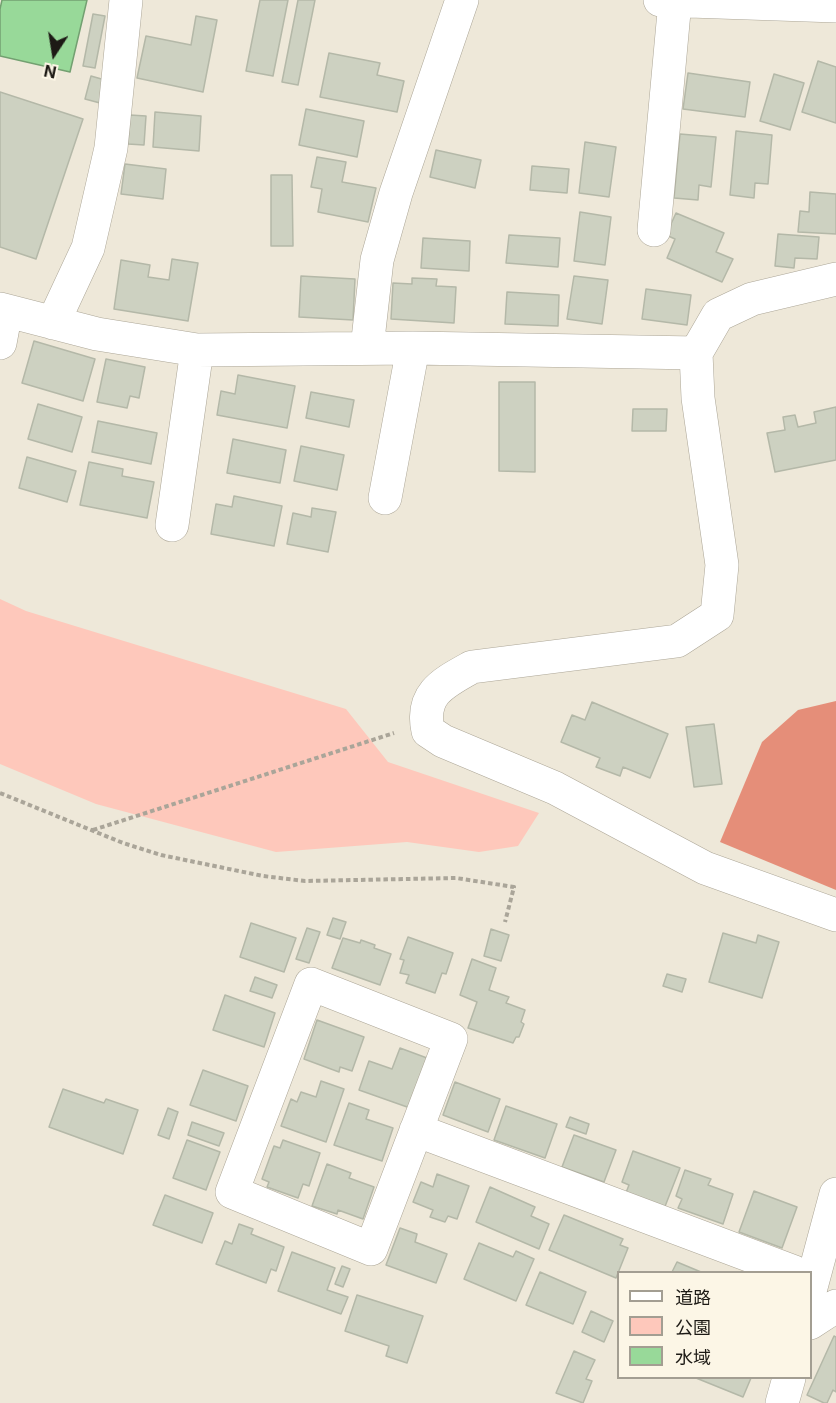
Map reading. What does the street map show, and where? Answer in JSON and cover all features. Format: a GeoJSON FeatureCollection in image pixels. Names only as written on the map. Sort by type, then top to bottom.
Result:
{"type":"FeatureCollection","features":[{"type":"Feature","properties":{"kind":"street"},"geometry":{"type":"LineString","coordinates":[[53,323],[88,248],[111,148],[126,0]]}},
{"type":"Feature","properties":{"kind":"street"},"geometry":{"type":"LineString","coordinates":[[367,348],[377,260],[383,237],[462,0]]}},
{"type":"Feature","properties":{"kind":"street"},"geometry":{"type":"LineString","coordinates":[[654,230],[667,1],[836,6]]}},
{"type":"Feature","properties":{"kind":"street"},"geometry":{"type":"LineString","coordinates":[[836,279],[752,299],[718,315],[696,353],[698,398],[723,565],[717,615],[677,641],[472,667],[445,681],[429,701],[424,715],[428,731],[443,741],[555,788],[705,868],[836,915]]}},
{"type":"Feature","properties":{"kind":"street"},"geometry":{"type":"LineString","coordinates":[[0,343],[3,310],[97,334],[197,350],[413,348],[696,353]]}},
{"type":"Feature","properties":{"kind":"street"},"geometry":{"type":"LineString","coordinates":[[385,498],[413,348]]}},
{"type":"Feature","properties":{"kind":"street"},"geometry":{"type":"LineString","coordinates":[[172,525],[197,350]]}},
{"type":"Feature","properties":{"kind":"street"},"geometry":{"type":"LineString","coordinates":[[311,984],[451,1039],[416,1130],[371,1249],[232,1192],[311,984]]}},
{"type":"Feature","properties":{"kind":"street"},"geometry":{"type":"LineString","coordinates":[[416,1130],[781,1271]]}},
{"type":"Feature","properties":{"kind":"street"},"geometry":{"type":"LineString","coordinates":[[810,1271],[836,1194]]}},
{"type":"Feature","properties":{"kind":"street"},"geometry":{"type":"LineString","coordinates":[[812,1322],[836,1306]]}},
{"type":"Feature","properties":{"kind":"street"},"geometry":{"type":"LineString","coordinates":[[782,1403],[788,1379]]}},
{"type":"Feature","properties":{"kind":"path"},"geometry":{"type":"LineString","coordinates":[[91,831],[426,722]]}},
{"type":"Feature","properties":{"kind":"path"},"geometry":{"type":"LineString","coordinates":[[0,794],[91,831],[161,855],[262,876],[305,881],[456,878],[514,886],[505,922]]}},
{"type":"Feature","properties":{"kind":"green space"},"geometry":{"type":"Polygon","coordinates":[[[0,599],[26,611],[346,709],[388,762],[539,813],[518,846],[479,852],[407,842],[276,852],[96,804],[0,764],[0,599]]]}},
{"type":"Feature","properties":{"kind":"shaded area"},"geometry":{"type":"Polygon","coordinates":[[[836,701],[836,890],[720,842],[762,742],[798,710],[836,701]]]}},
{"type":"Feature","properties":{"kind":"water"},"geometry":{"type":"Polygon","coordinates":[[[2,0],[87,0],[70,72],[0,56],[2,0]]]}},
{"type":"Feature","properties":{"kind":"building"},"geometry":{"type":"Polygon","coordinates":[[[260,0],[288,0],[273,76],[246,71],[260,0]]]}},
{"type":"Feature","properties":{"kind":"building"},"geometry":{"type":"Polygon","coordinates":[[[298,0],[315,0],[298,85],[282,82],[298,0]]]}},
{"type":"Feature","properties":{"kind":"building"},"geometry":{"type":"Polygon","coordinates":[[[93,14],[105,16],[95,68],[83,66],[93,14]]]}},
{"type":"Feature","properties":{"kind":"building"},"geometry":{"type":"Polygon","coordinates":[[[196,16],[217,20],[203,92],[137,78],[146,36],[191,45],[196,16]]]}},
{"type":"Feature","properties":{"kind":"building"},"geometry":{"type":"Polygon","coordinates":[[[329,53],[380,63],[377,75],[404,81],[397,112],[320,97],[329,53]]]}},
{"type":"Feature","properties":{"kind":"building"},"geometry":{"type":"Polygon","coordinates":[[[818,61],[836,67],[836,123],[802,112],[818,61]]]}},
{"type":"Feature","properties":{"kind":"building"},"geometry":{"type":"Polygon","coordinates":[[[688,73],[750,82],[745,117],[683,109],[688,73]]]}},
{"type":"Feature","properties":{"kind":"building"},"geometry":{"type":"Polygon","coordinates":[[[774,74],[804,83],[790,130],[760,121],[774,74]]]}},
{"type":"Feature","properties":{"kind":"building"},"geometry":{"type":"Polygon","coordinates":[[[91,76],[105,80],[100,103],[85,99],[91,76]]]}},
{"type":"Feature","properties":{"kind":"building"},"geometry":{"type":"Polygon","coordinates":[[[0,92],[83,119],[36,259],[0,247],[0,92]]]}},
{"type":"Feature","properties":{"kind":"building"},"geometry":{"type":"Polygon","coordinates":[[[306,109],[364,121],[357,157],[299,145],[306,109]]]}},
{"type":"Feature","properties":{"kind":"building"},"geometry":{"type":"Polygon","coordinates":[[[155,112],[201,116],[199,151],[153,147],[155,112]]]}},
{"type":"Feature","properties":{"kind":"building"},"geometry":{"type":"Polygon","coordinates":[[[130,115],[146,116],[144,145],[128,144],[130,115]]]}},
{"type":"Feature","properties":{"kind":"building"},"geometry":{"type":"Polygon","coordinates":[[[736,131],[772,135],[768,184],[755,183],[754,198],[730,195],[736,131]]]}},
{"type":"Feature","properties":{"kind":"building"},"geometry":{"type":"Polygon","coordinates":[[[680,134],[716,137],[711,187],[699,185],[698,200],[674,198],[680,134]]]}},
{"type":"Feature","properties":{"kind":"building"},"geometry":{"type":"Polygon","coordinates":[[[585,142],[616,147],[609,197],[579,193],[585,142]]]}},
{"type":"Feature","properties":{"kind":"building"},"geometry":{"type":"Polygon","coordinates":[[[436,150],[481,160],[475,188],[430,177],[436,150]]]}},
{"type":"Feature","properties":{"kind":"building"},"geometry":{"type":"Polygon","coordinates":[[[317,157],[346,162],[342,182],[376,188],[368,222],[318,212],[322,189],[311,187],[317,157]]]}},
{"type":"Feature","properties":{"kind":"building"},"geometry":{"type":"Polygon","coordinates":[[[125,164],[166,169],[163,199],[121,194],[125,164]]]}},
{"type":"Feature","properties":{"kind":"building"},"geometry":{"type":"Polygon","coordinates":[[[532,166],[569,169],[567,193],[530,190],[532,166]]]}},
{"type":"Feature","properties":{"kind":"building"},"geometry":{"type":"Polygon","coordinates":[[[271,175],[292,175],[293,246],[271,246],[271,175]]]}},
{"type":"Feature","properties":{"kind":"building"},"geometry":{"type":"Polygon","coordinates":[[[810,192],[836,194],[836,234],[798,232],[800,211],[809,212],[810,192]]]}},
{"type":"Feature","properties":{"kind":"building"},"geometry":{"type":"Polygon","coordinates":[[[580,212],[611,217],[605,265],[574,261],[580,212]]]}},
{"type":"Feature","properties":{"kind":"building"},"geometry":{"type":"Polygon","coordinates":[[[676,213],[724,233],[716,252],[733,259],[722,282],[667,258],[675,239],[666,235],[676,213]]]}},
{"type":"Feature","properties":{"kind":"building"},"geometry":{"type":"Polygon","coordinates":[[[778,234],[819,237],[817,259],[795,258],[794,268],[775,266],[778,234]]]}},
{"type":"Feature","properties":{"kind":"building"},"geometry":{"type":"Polygon","coordinates":[[[509,235],[560,238],[558,267],[506,263],[509,235]]]}},
{"type":"Feature","properties":{"kind":"building"},"geometry":{"type":"Polygon","coordinates":[[[423,238],[470,241],[469,271],[421,268],[423,238]]]}},
{"type":"Feature","properties":{"kind":"building"},"geometry":{"type":"Polygon","coordinates":[[[172,259],[198,263],[188,321],[114,309],[121,260],[150,265],[148,277],[169,280],[172,259]]]}},
{"type":"Feature","properties":{"kind":"building"},"geometry":{"type":"Polygon","coordinates":[[[301,276],[355,279],[353,320],[299,317],[301,276]]]}},
{"type":"Feature","properties":{"kind":"building"},"geometry":{"type":"Polygon","coordinates":[[[574,276],[608,280],[602,324],[567,319],[574,276]]]}},
{"type":"Feature","properties":{"kind":"building"},"geometry":{"type":"Polygon","coordinates":[[[412,278],[437,279],[436,286],[456,287],[454,323],[391,319],[393,283],[412,284],[412,278]]]}},
{"type":"Feature","properties":{"kind":"building"},"geometry":{"type":"Polygon","coordinates":[[[646,289],[691,295],[687,325],[642,319],[646,289]]]}},
{"type":"Feature","properties":{"kind":"building"},"geometry":{"type":"Polygon","coordinates":[[[507,292],[559,295],[558,326],[505,324],[507,292]]]}},
{"type":"Feature","properties":{"kind":"building"},"geometry":{"type":"Polygon","coordinates":[[[34,341],[95,359],[83,401],[22,383],[34,341]]]}},
{"type":"Feature","properties":{"kind":"building"},"geometry":{"type":"Polygon","coordinates":[[[106,359],[145,367],[139,398],[130,396],[127,408],[97,402],[106,359]]]}},
{"type":"Feature","properties":{"kind":"building"},"geometry":{"type":"Polygon","coordinates":[[[238,375],[295,386],[287,428],[217,415],[221,391],[235,394],[238,375]]]}},
{"type":"Feature","properties":{"kind":"building"},"geometry":{"type":"Polygon","coordinates":[[[499,382],[535,382],[535,472],[499,471],[499,382]]]}},
{"type":"Feature","properties":{"kind":"building"},"geometry":{"type":"Polygon","coordinates":[[[311,392],[354,400],[349,427],[306,418],[311,392]]]}},
{"type":"Feature","properties":{"kind":"building"},"geometry":{"type":"Polygon","coordinates":[[[38,404],[82,417],[72,452],[28,439],[38,404]]]}},
{"type":"Feature","properties":{"kind":"building"},"geometry":{"type":"Polygon","coordinates":[[[836,407],[836,460],[775,472],[767,433],[785,430],[783,417],[795,415],[798,427],[816,423],[814,412],[836,407]]]}},
{"type":"Feature","properties":{"kind":"building"},"geometry":{"type":"Polygon","coordinates":[[[633,409],[667,409],[666,431],[632,431],[633,409]]]}},
{"type":"Feature","properties":{"kind":"building"},"geometry":{"type":"Polygon","coordinates":[[[98,421],[157,433],[151,464],[92,452],[98,421]]]}},
{"type":"Feature","properties":{"kind":"building"},"geometry":{"type":"Polygon","coordinates":[[[233,439],[286,450],[280,483],[227,473],[233,439]]]}},
{"type":"Feature","properties":{"kind":"building"},"geometry":{"type":"Polygon","coordinates":[[[301,446],[344,455],[337,490],[294,481],[301,446]]]}},
{"type":"Feature","properties":{"kind":"building"},"geometry":{"type":"Polygon","coordinates":[[[27,457],[76,471],[67,502],[19,488],[27,457]]]}},
{"type":"Feature","properties":{"kind":"building"},"geometry":{"type":"Polygon","coordinates":[[[89,462],[123,469],[122,476],[154,482],[147,518],[80,505],[89,462]]]}},
{"type":"Feature","properties":{"kind":"building"},"geometry":{"type":"Polygon","coordinates":[[[234,496],[282,506],[274,546],[211,534],[216,504],[232,507],[234,496]]]}},
{"type":"Feature","properties":{"kind":"building"},"geometry":{"type":"Polygon","coordinates":[[[312,508],[336,512],[328,552],[287,544],[293,513],[311,517],[312,508]]]}},
{"type":"Feature","properties":{"kind":"building"},"geometry":{"type":"Polygon","coordinates":[[[592,702],[668,734],[650,778],[623,767],[620,776],[596,767],[600,758],[561,742],[572,715],[585,720],[592,702]]]}},
{"type":"Feature","properties":{"kind":"building"},"geometry":{"type":"Polygon","coordinates":[[[714,724],[722,784],[694,787],[686,727],[714,724]]]}},
{"type":"Feature","properties":{"kind":"building"},"geometry":{"type":"Polygon","coordinates":[[[333,918],[346,922],[340,939],[327,935],[333,918]]]}},
{"type":"Feature","properties":{"kind":"building"},"geometry":{"type":"Polygon","coordinates":[[[251,923],[296,938],[284,972],[240,957],[251,923]]]}},
{"type":"Feature","properties":{"kind":"building"},"geometry":{"type":"Polygon","coordinates":[[[307,928],[320,932],[309,963],[296,959],[307,928]]]}},
{"type":"Feature","properties":{"kind":"building"},"geometry":{"type":"Polygon","coordinates":[[[491,929],[509,935],[501,961],[484,956],[491,929]]]}},
{"type":"Feature","properties":{"kind":"building"},"geometry":{"type":"Polygon","coordinates":[[[723,933],[756,943],[758,935],[779,942],[762,998],[709,982],[723,933]]]}},
{"type":"Feature","properties":{"kind":"building"},"geometry":{"type":"Polygon","coordinates":[[[408,937],[453,953],[446,974],[442,973],[435,993],[406,983],[409,975],[400,973],[404,960],[400,959],[408,937]]]}},
{"type":"Feature","properties":{"kind":"building"},"geometry":{"type":"Polygon","coordinates":[[[343,938],[360,943],[361,940],[391,954],[380,985],[332,968],[343,938]]]}},
{"type":"Feature","properties":{"kind":"building"},"geometry":{"type":"Polygon","coordinates":[[[472,959],[496,968],[489,990],[509,997],[506,1003],[525,1010],[521,1022],[524,1024],[519,1037],[516,1037],[513,1043],[468,1028],[477,1002],[460,995],[472,959]]]}},
{"type":"Feature","properties":{"kind":"building"},"geometry":{"type":"Polygon","coordinates":[[[667,974],[686,979],[682,992],[663,986],[667,974]]]}},
{"type":"Feature","properties":{"kind":"building"},"geometry":{"type":"Polygon","coordinates":[[[255,977],[277,985],[272,998],[250,991],[255,977]]]}},
{"type":"Feature","properties":{"kind":"building"},"geometry":{"type":"Polygon","coordinates":[[[225,995],[275,1013],[264,1047],[213,1030],[225,995]]]}},
{"type":"Feature","properties":{"kind":"building"},"geometry":{"type":"Polygon","coordinates":[[[317,1020],[364,1037],[352,1071],[340,1067],[339,1072],[304,1059],[317,1020]]]}},
{"type":"Feature","properties":{"kind":"building"},"geometry":{"type":"Polygon","coordinates":[[[400,1048],[427,1058],[410,1108],[359,1090],[369,1061],[392,1069],[400,1048]]]}},
{"type":"Feature","properties":{"kind":"building"},"geometry":{"type":"Polygon","coordinates":[[[203,1070],[248,1086],[236,1121],[190,1105],[203,1070]]]}},
{"type":"Feature","properties":{"kind":"building"},"geometry":{"type":"Polygon","coordinates":[[[321,1081],[344,1089],[326,1142],[281,1126],[291,1099],[297,1102],[301,1092],[316,1097],[321,1081]]]}},
{"type":"Feature","properties":{"kind":"building"},"geometry":{"type":"Polygon","coordinates":[[[455,1082],[500,1099],[488,1132],[443,1115],[455,1082]]]}},
{"type":"Feature","properties":{"kind":"building"},"geometry":{"type":"Polygon","coordinates":[[[63,1089],[104,1103],[106,1099],[138,1110],[123,1154],[49,1127],[63,1089]]]}},
{"type":"Feature","properties":{"kind":"building"},"geometry":{"type":"Polygon","coordinates":[[[349,1103],[369,1110],[366,1119],[393,1128],[382,1161],[334,1145],[349,1103]]]}},
{"type":"Feature","properties":{"kind":"building"},"geometry":{"type":"Polygon","coordinates":[[[506,1106],[557,1124],[545,1158],[494,1140],[506,1106]]]}},
{"type":"Feature","properties":{"kind":"building"},"geometry":{"type":"Polygon","coordinates":[[[168,1108],[178,1112],[169,1139],[158,1135],[168,1108]]]}},
{"type":"Feature","properties":{"kind":"building"},"geometry":{"type":"Polygon","coordinates":[[[570,1117],[589,1124],[586,1134],[566,1127],[570,1117]]]}},
{"type":"Feature","properties":{"kind":"building"},"geometry":{"type":"Polygon","coordinates":[[[192,1122],[224,1133],[219,1146],[188,1135],[192,1122]]]}},
{"type":"Feature","properties":{"kind":"building"},"geometry":{"type":"Polygon","coordinates":[[[574,1135],[616,1150],[604,1182],[562,1167],[574,1135]]]}},
{"type":"Feature","properties":{"kind":"building"},"geometry":{"type":"Polygon","coordinates":[[[187,1140],[220,1152],[206,1190],[173,1178],[187,1140]]]}},
{"type":"Feature","properties":{"kind":"building"},"geometry":{"type":"Polygon","coordinates":[[[283,1140],[320,1153],[309,1186],[303,1184],[298,1198],[267,1187],[269,1182],[262,1179],[274,1146],[280,1148],[283,1140]]]}},
{"type":"Feature","properties":{"kind":"building"},"geometry":{"type":"Polygon","coordinates":[[[633,1151],[680,1168],[664,1209],[625,1195],[629,1185],[622,1182],[633,1151]]]}},
{"type":"Feature","properties":{"kind":"building"},"geometry":{"type":"Polygon","coordinates":[[[327,1164],[351,1173],[349,1178],[374,1187],[363,1219],[338,1210],[337,1214],[312,1206],[327,1164]]]}},
{"type":"Feature","properties":{"kind":"building"},"geometry":{"type":"Polygon","coordinates":[[[685,1170],[711,1179],[708,1185],[733,1194],[723,1224],[678,1208],[682,1199],[676,1196],[685,1170]]]}},
{"type":"Feature","properties":{"kind":"building"},"geometry":{"type":"Polygon","coordinates":[[[437,1174],[469,1186],[457,1219],[448,1216],[445,1222],[430,1217],[433,1210],[413,1202],[421,1182],[433,1187],[437,1174]]]}},
{"type":"Feature","properties":{"kind":"building"},"geometry":{"type":"Polygon","coordinates":[[[490,1187],[535,1207],[531,1216],[549,1224],[539,1249],[476,1222],[490,1187]]]}},
{"type":"Feature","properties":{"kind":"building"},"geometry":{"type":"Polygon","coordinates":[[[754,1191],[797,1207],[782,1248],[739,1232],[754,1191]]]}},
{"type":"Feature","properties":{"kind":"building"},"geometry":{"type":"Polygon","coordinates":[[[165,1195],[213,1213],[202,1243],[153,1225],[165,1195]]]}},
{"type":"Feature","properties":{"kind":"building"},"geometry":{"type":"Polygon","coordinates":[[[564,1215],[623,1239],[620,1245],[628,1248],[616,1278],[549,1250],[564,1215]]]}},
{"type":"Feature","properties":{"kind":"building"},"geometry":{"type":"Polygon","coordinates":[[[239,1224],[253,1229],[251,1234],[284,1247],[276,1271],[271,1269],[266,1283],[216,1264],[225,1241],[232,1244],[239,1224]]]}},
{"type":"Feature","properties":{"kind":"building"},"geometry":{"type":"Polygon","coordinates":[[[400,1228],[417,1234],[415,1242],[447,1254],[436,1283],[386,1265],[400,1228]]]}},
{"type":"Feature","properties":{"kind":"building"},"geometry":{"type":"Polygon","coordinates":[[[479,1243],[513,1257],[516,1251],[534,1259],[516,1301],[464,1279],[479,1243]]]}},
{"type":"Feature","properties":{"kind":"building"},"geometry":{"type":"Polygon","coordinates":[[[292,1252],[335,1268],[327,1290],[348,1297],[341,1314],[278,1291],[292,1252]]]}},
{"type":"Feature","properties":{"kind":"building"},"geometry":{"type":"Polygon","coordinates":[[[677,1262],[699,1271],[672,1271],[677,1262]]]}},
{"type":"Feature","properties":{"kind":"building"},"geometry":{"type":"Polygon","coordinates":[[[342,1266],[350,1269],[343,1287],[335,1284],[342,1266]]]}},
{"type":"Feature","properties":{"kind":"building"},"geometry":{"type":"Polygon","coordinates":[[[540,1272],[586,1292],[573,1324],[526,1305],[540,1272]]]}},
{"type":"Feature","properties":{"kind":"building"},"geometry":{"type":"Polygon","coordinates":[[[357,1295],[423,1316],[407,1363],[386,1356],[389,1346],[345,1331],[357,1295]]]}},
{"type":"Feature","properties":{"kind":"building"},"geometry":{"type":"Polygon","coordinates":[[[591,1311],[613,1321],[604,1342],[582,1332],[591,1311]]]}},
{"type":"Feature","properties":{"kind":"building"},"geometry":{"type":"Polygon","coordinates":[[[834,1336],[836,1337],[836,1392],[833,1390],[827,1403],[824,1403],[807,1395],[834,1336]]]}},
{"type":"Feature","properties":{"kind":"building"},"geometry":{"type":"Polygon","coordinates":[[[574,1351],[595,1360],[586,1379],[592,1381],[583,1403],[556,1393],[574,1351]]]}},
{"type":"Feature","properties":{"kind":"building"},"geometry":{"type":"Polygon","coordinates":[[[698,1379],[751,1379],[743,1397],[698,1379]]]}}]}
